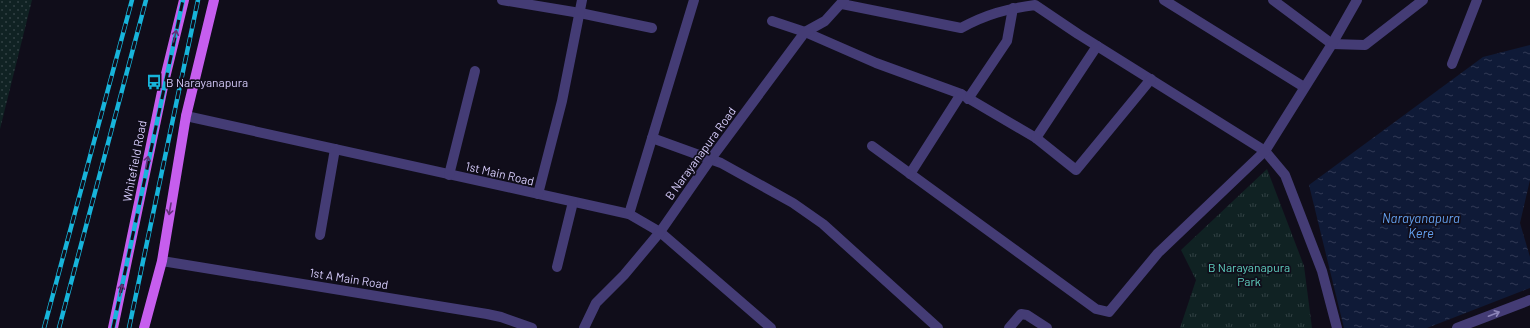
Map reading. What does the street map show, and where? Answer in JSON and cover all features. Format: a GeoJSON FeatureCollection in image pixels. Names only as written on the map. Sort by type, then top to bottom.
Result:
{"type":"FeatureCollection","features":[{"type":"Feature","properties":{"kind":"main road","name":"Whitefield Road"},"geometry":{"type":"LineString","coordinates":[[113,328],[164,82],[184,0]]}},
{"type":"Feature","properties":{"kind":"main road"},"geometry":{"type":"LineString","coordinates":[[144,328],[162,260],[186,116],[214,0]]}},
{"type":"Feature","properties":{"kind":"street"},"geometry":{"type":"LineString","coordinates":[[502,0],[580,12],[652,28]]}},
{"type":"Feature","properties":{"kind":"street"},"geometry":{"type":"LineString","coordinates":[[538,194],[562,101],[582,0]]}},
{"type":"Feature","properties":{"kind":"street"},"geometry":{"type":"LineString","coordinates":[[629,214],[694,0]]}},
{"type":"Feature","properties":{"kind":"street"},"geometry":{"type":"LineString","coordinates":[[1164,0],[1304,86]]}},
{"type":"Feature","properties":{"kind":"street"},"geometry":{"type":"LineString","coordinates":[[1273,0],[1332,44],[1365,45],[1423,0]]}},
{"type":"Feature","properties":{"kind":"street"},"geometry":{"type":"LineString","coordinates":[[872,146],[1096,309],[1109,312],[1158,253],[1265,151],[1304,86],[1332,44],[1357,0]]}},
{"type":"Feature","properties":{"kind":"street"},"geometry":{"type":"LineString","coordinates":[[1452,64],[1477,0]]}},
{"type":"Feature","properties":{"kind":"street"},"geometry":{"type":"LineString","coordinates":[[843,2],[961,28],[983,16],[1036,3],[1097,46],[1265,151],[1285,175],[1322,271],[1337,328]]}},
{"type":"Feature","properties":{"kind":"street","name":"B Narayanapura Road"},"geometry":{"type":"LineString","coordinates":[[584,328],[596,302],[624,275],[660,232],[710,160],[806,32],[825,21],[843,2]]}},
{"type":"Feature","properties":{"kind":"street"},"geometry":{"type":"LineString","coordinates":[[910,174],[1007,41],[1014,8]]}},
{"type":"Feature","properties":{"kind":"street"},"geometry":{"type":"LineString","coordinates":[[772,21],[806,32],[876,63],[965,97],[1036,138],[1076,170],[1151,79]]}},
{"type":"Feature","properties":{"kind":"street"},"geometry":{"type":"LineString","coordinates":[[1036,138],[1097,46]]}},
{"type":"Feature","properties":{"kind":"street"},"geometry":{"type":"LineString","coordinates":[[449,174],[475,71]]}},
{"type":"Feature","properties":{"kind":"street","name":"1st Main Road"},"geometry":{"type":"LineString","coordinates":[[186,116],[629,214],[660,232],[771,328]]}},
{"type":"Feature","properties":{"kind":"street"},"geometry":{"type":"LineString","coordinates":[[652,138],[721,163],[793,203],[823,224],[938,328]]}},
{"type":"Feature","properties":{"kind":"street"},"geometry":{"type":"LineString","coordinates":[[320,235],[335,149]]}},
{"type":"Feature","properties":{"kind":"street"},"geometry":{"type":"LineString","coordinates":[[557,266],[573,202]]}},
{"type":"Feature","properties":{"kind":"street","name":"1st A Main Road"},"geometry":{"type":"LineString","coordinates":[[162,260],[487,314],[532,328]]}},
{"type":"Feature","properties":{"kind":"street"},"geometry":{"type":"LineString","coordinates":[[1457,328],[1530,300]]}},
{"type":"Feature","properties":{"kind":"street"},"geometry":{"type":"LineString","coordinates":[[1009,328],[1021,314],[1027,315],[1047,328]]}},
{"type":"Feature","properties":{"kind":"green space"},"geometry":{"type":"Polygon","coordinates":[[[0,0],[32,0],[0,129],[0,0]]]}},
{"type":"Feature","properties":{"kind":"green space","name":"B Narayanapura Park"},"geometry":{"type":"Polygon","coordinates":[[[1267,169],[1304,266],[1312,328],[1180,328],[1196,280],[1181,250],[1267,169]]]}},
{"type":"Feature","properties":{"kind":"water","name":"Narayanapura Kere"},"geometry":{"type":"Polygon","coordinates":[[[1530,45],[1530,180],[1520,223],[1530,257],[1530,288],[1427,328],[1344,328],[1309,185],[1483,57],[1530,45]]]}},
{"type":"Feature","properties":{"kind":"railway"},"geometry":{"type":"LineString","coordinates":[[44,328],[132,0]]}},
{"type":"Feature","properties":{"kind":"railway"},"geometry":{"type":"LineString","coordinates":[[59,328],[146,0]]}},
{"type":"Feature","properties":{"kind":"railway"},"geometry":{"type":"LineString","coordinates":[[113,328],[183,0]]}},
{"type":"Feature","properties":{"kind":"railway"},"geometry":{"type":"LineString","coordinates":[[129,328],[198,0]]}},
{"type":"Feature","properties":{"kind":"place","name":"B Narayanapura"},"geometry":{"type":"Point","coordinates":[154,82]}}]}
